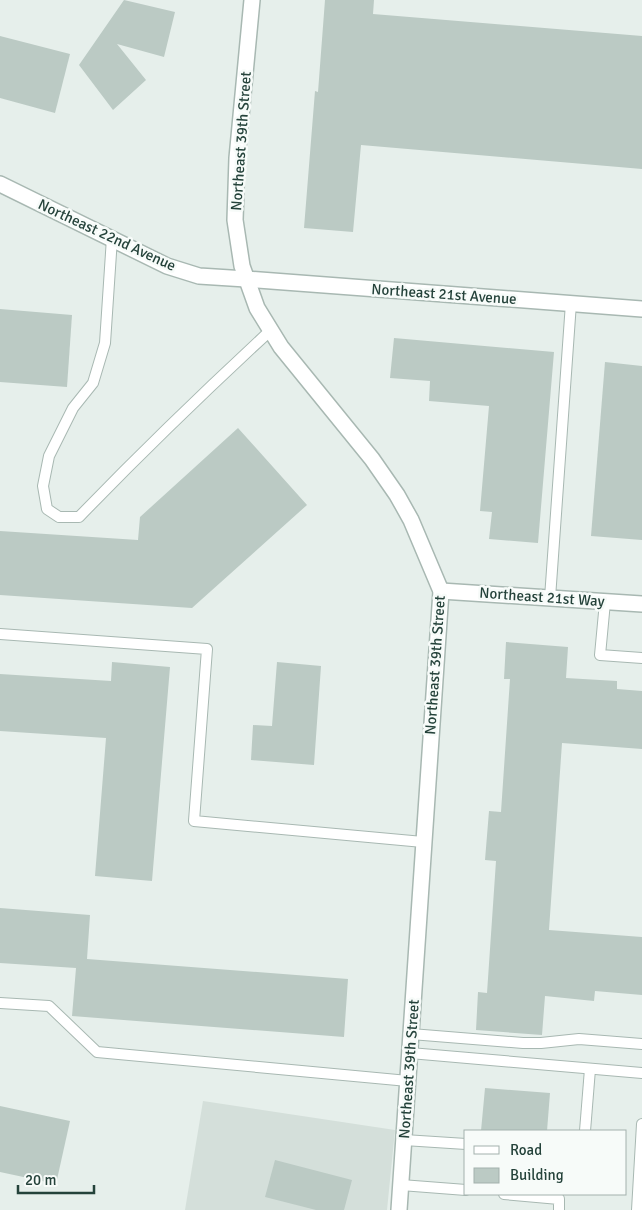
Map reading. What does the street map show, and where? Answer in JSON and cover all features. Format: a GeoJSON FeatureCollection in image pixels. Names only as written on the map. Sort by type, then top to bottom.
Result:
{"type":"FeatureCollection","features":[{"type":"Feature","properties":{"kind":"street","name":"Northeast 39th Street"},"geometry":{"type":"LineString","coordinates":[[252,0],[237,158],[235,220],[242,266],[246,279],[257,308],[280,347],[372,459],[397,495],[411,520],[441,590],[399,1210]]}},
{"type":"Feature","properties":{"kind":"street","name":"Northeast 22nd Avenue"},"geometry":{"type":"LineString","coordinates":[[0,184],[167,266],[199,276],[246,279]]}},
{"type":"Feature","properties":{"kind":"street","name":"Northeast 21st Avenue"},"geometry":{"type":"LineString","coordinates":[[246,279],[642,309]]}},
{"type":"Feature","properties":{"kind":"street","name":"Northeast 21st Way"},"geometry":{"type":"LineString","coordinates":[[441,590],[642,604]]}},
{"type":"Feature","properties":{"kind":"lane"},"geometry":{"type":"LineString","coordinates":[[112,238],[104,342],[92,383],[73,408],[52,448],[43,486],[47,509],[59,517],[79,517],[207,389],[271,330]]}},
{"type":"Feature","properties":{"kind":"lane"},"geometry":{"type":"LineString","coordinates":[[550,598],[571,303]]}},
{"type":"Feature","properties":{"kind":"lane"},"geometry":{"type":"LineString","coordinates":[[605,602],[600,655],[642,658]]}},
{"type":"Feature","properties":{"kind":"lane"},"geometry":{"type":"LineString","coordinates":[[0,634],[207,649],[194,821],[424,842]]}},
{"type":"Feature","properties":{"kind":"lane"},"geometry":{"type":"LineString","coordinates":[[0,1002],[49,1006],[98,1052],[408,1081]]}},
{"type":"Feature","properties":{"kind":"lane"},"geometry":{"type":"LineString","coordinates":[[411,1034],[524,1043],[548,1043],[579,1039],[642,1044]]}},
{"type":"Feature","properties":{"kind":"lane"},"geometry":{"type":"LineString","coordinates":[[410,1053],[642,1073]]}},
{"type":"Feature","properties":{"kind":"lane"},"geometry":{"type":"LineString","coordinates":[[585,1130],[590,1068]]}},
{"type":"Feature","properties":{"kind":"lane"},"geometry":{"type":"LineString","coordinates":[[637,1210],[642,1124]]}},
{"type":"Feature","properties":{"kind":"lane"},"geometry":{"type":"LineString","coordinates":[[404,1140],[464,1144]]}},
{"type":"Feature","properties":{"kind":"lane"},"geometry":{"type":"LineString","coordinates":[[401,1185],[464,1190]]}},
{"type":"Feature","properties":{"kind":"lane"},"geometry":{"type":"LineString","coordinates":[[515,1195],[559,1199],[559,1210]]}},
{"type":"Feature","properties":{"kind":"shaded area"},"geometry":{"type":"Polygon","coordinates":[[[203,1101],[395,1130],[387,1210],[185,1210],[203,1101]]]}},
{"type":"Feature","properties":{"kind":"building"},"geometry":{"type":"Polygon","coordinates":[[[124,0],[175,12],[164,57],[117,44],[146,80],[113,110],[79,65],[124,0]]]}},
{"type":"Feature","properties":{"kind":"building"},"geometry":{"type":"Polygon","coordinates":[[[325,0],[374,0],[373,14],[642,36],[642,169],[361,145],[353,232],[304,228],[315,91],[318,92],[325,0]]]}},
{"type":"Feature","properties":{"kind":"building"},"geometry":{"type":"Polygon","coordinates":[[[0,36],[70,54],[55,113],[0,98],[0,36]]]}},
{"type":"Feature","properties":{"kind":"building"},"geometry":{"type":"Polygon","coordinates":[[[0,309],[72,315],[67,387],[0,382],[0,309]]]}},
{"type":"Feature","properties":{"kind":"building"},"geometry":{"type":"Polygon","coordinates":[[[394,338],[554,352],[538,543],[489,539],[492,512],[480,511],[489,406],[429,401],[430,381],[390,378],[394,338]]]}},
{"type":"Feature","properties":{"kind":"building"},"geometry":{"type":"Polygon","coordinates":[[[605,362],[642,366],[642,540],[591,536],[605,362]]]}},
{"type":"Feature","properties":{"kind":"building"},"geometry":{"type":"Polygon","coordinates":[[[238,428],[307,505],[192,608],[0,595],[0,531],[138,540],[140,517],[238,428]]]}},
{"type":"Feature","properties":{"kind":"building"},"geometry":{"type":"Polygon","coordinates":[[[506,642],[568,647],[566,678],[617,681],[617,689],[642,691],[642,749],[562,743],[549,930],[642,937],[642,995],[595,991],[594,1001],[545,996],[542,1035],[476,1030],[478,992],[487,993],[496,861],[485,860],[489,811],[501,812],[510,679],[504,679],[506,642]]]}},
{"type":"Feature","properties":{"kind":"building"},"geometry":{"type":"Polygon","coordinates":[[[112,662],[170,667],[152,881],[95,876],[106,738],[0,731],[0,674],[111,681],[112,662]]]}},
{"type":"Feature","properties":{"kind":"building"},"geometry":{"type":"Polygon","coordinates":[[[277,662],[321,666],[314,765],[251,760],[253,725],[272,726],[277,662]]]}},
{"type":"Feature","properties":{"kind":"building"},"geometry":{"type":"Polygon","coordinates":[[[0,908],[90,915],[87,959],[348,979],[344,1037],[72,1016],[76,968],[0,963],[0,908]]]}},
{"type":"Feature","properties":{"kind":"building"},"geometry":{"type":"Polygon","coordinates":[[[485,1088],[550,1093],[547,1130],[481,1130],[485,1088]]]}},
{"type":"Feature","properties":{"kind":"building"},"geometry":{"type":"Polygon","coordinates":[[[0,1106],[70,1121],[56,1184],[0,1172],[0,1106]]]}},
{"type":"Feature","properties":{"kind":"building"},"geometry":{"type":"Polygon","coordinates":[[[275,1160],[352,1180],[344,1210],[316,1210],[265,1197],[275,1160]]]}}]}
